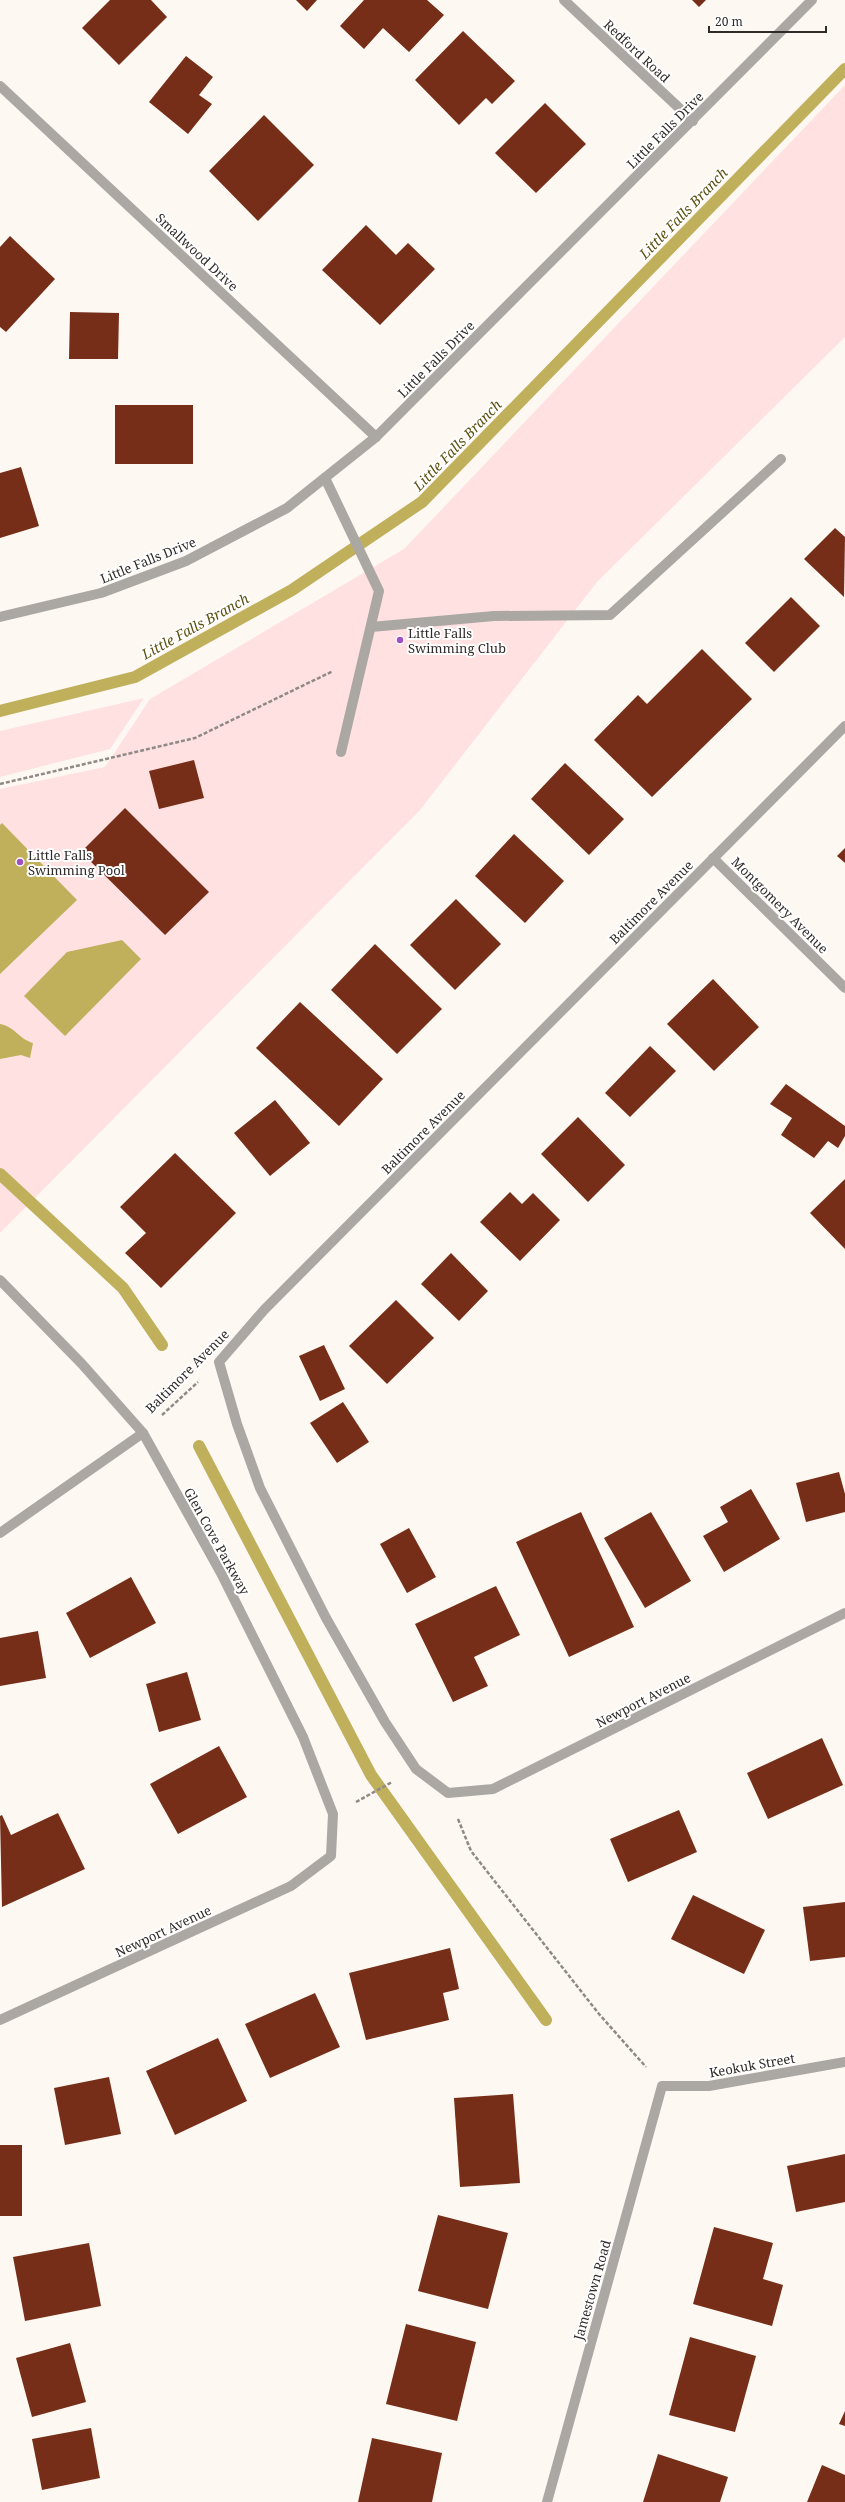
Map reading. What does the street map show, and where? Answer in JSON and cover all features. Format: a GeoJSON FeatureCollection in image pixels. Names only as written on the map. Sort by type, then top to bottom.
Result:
{"type":"FeatureCollection","features":[{"type":"Feature","properties":{"kind":"street","name":"Redford Road"},"geometry":{"type":"LineString","coordinates":[[564,0],[693,121]]}},
{"type":"Feature","properties":{"kind":"street","name":"Little Falls Drive"},"geometry":{"type":"LineString","coordinates":[[0,617],[101,593],[186,561],[287,508],[376,437],[693,121],[812,0]]}},
{"type":"Feature","properties":{"kind":"street","name":"Smallwood Drive"},"geometry":{"type":"LineString","coordinates":[[0,86],[376,437]]}},
{"type":"Feature","properties":{"kind":"street"},"geometry":{"type":"LineString","coordinates":[[370,627],[494,616],[610,615],[781,459]]}},
{"type":"Feature","properties":{"kind":"street"},"geometry":{"type":"LineString","coordinates":[[325,478],[379,591],[341,752]]}},
{"type":"Feature","properties":{"kind":"street","name":"Baltimore Avenue"},"geometry":{"type":"LineString","coordinates":[[219,1362],[264,1310],[845,726]]}},
{"type":"Feature","properties":{"kind":"street","name":"Montgomery Avenue"},"geometry":{"type":"LineString","coordinates":[[713,858],[845,988]]}},
{"type":"Feature","properties":{"kind":"street","name":"Glen Cove Parkway"},"geometry":{"type":"LineString","coordinates":[[0,1280],[82,1364],[143,1433],[221,1573],[303,1737],[334,1814],[331,1856]]}},
{"type":"Feature","properties":{"kind":"street"},"geometry":{"type":"LineString","coordinates":[[219,1362],[236,1424],[260,1488],[326,1618],[385,1722],[416,1769],[448,1793]]}},
{"type":"Feature","properties":{"kind":"street"},"geometry":{"type":"LineString","coordinates":[[0,1533],[143,1433]]}},
{"type":"Feature","properties":{"kind":"street","name":"Newport Avenue"},"geometry":{"type":"LineString","coordinates":[[448,1793],[493,1789],[845,1613]]}},
{"type":"Feature","properties":{"kind":"street","name":"Newport Avenue"},"geometry":{"type":"LineString","coordinates":[[0,2020],[291,1886],[331,1856]]}},
{"type":"Feature","properties":{"kind":"street","name":"Keokuk Street"},"geometry":{"type":"LineString","coordinates":[[662,2086],[709,2086],[845,2062]]}},
{"type":"Feature","properties":{"kind":"street","name":"Jamestown Road"},"geometry":{"type":"LineString","coordinates":[[547,2502],[662,2086]]}},
{"type":"Feature","properties":{"kind":"path"},"geometry":{"type":"LineString","coordinates":[[0,784],[195,738],[364,654]]}},
{"type":"Feature","properties":{"kind":"path","name":"Baltimore Avenue"},"geometry":{"type":"LineString","coordinates":[[143,1433],[219,1362]]}},
{"type":"Feature","properties":{"kind":"path"},"geometry":{"type":"LineString","coordinates":[[352,1804],[391,1782]]}},
{"type":"Feature","properties":{"kind":"path"},"geometry":{"type":"LineString","coordinates":[[448,1793],[470,1850],[599,2014],[662,2086]]}},
{"type":"Feature","properties":{"kind":"shaded area","name":"Little Falls Swimming Club"},"geometry":{"type":"Polygon","coordinates":[[[845,85],[845,337],[597,582],[420,810],[0,1233],[0,789],[105,767],[150,699],[404,549],[845,85]]]}},
{"type":"Feature","properties":{"kind":"shaded area"},"geometry":{"type":"Polygon","coordinates":[[[144,698],[110,749],[0,777],[0,731],[144,698]]]}},
{"type":"Feature","properties":{"kind":"shaded area","name":"Little Falls Swimming Pool"},"geometry":{"type":"Polygon","coordinates":[[[2,823],[77,900],[0,974],[0,825],[2,823]]]}},
{"type":"Feature","properties":{"kind":"shaded area"},"geometry":{"type":"Polygon","coordinates":[[[122,940],[141,959],[65,1036],[24,996],[67,952],[122,940]]]}},
{"type":"Feature","properties":{"kind":"shaded area"},"geometry":{"type":"Polygon","coordinates":[[[0,1024],[9,1027],[24,1039],[33,1043],[30,1058],[21,1055],[0,1059],[0,1024]]]}},
{"type":"Feature","properties":{"kind":"building"},"geometry":{"type":"Polygon","coordinates":[[[110,0],[151,0],[167,17],[119,65],[82,28],[110,0]]]}},
{"type":"Feature","properties":{"kind":"building"},"geometry":{"type":"Polygon","coordinates":[[[296,0],[317,0],[307,11],[296,0]]]}},
{"type":"Feature","properties":{"kind":"building"},"geometry":{"type":"Polygon","coordinates":[[[364,0],[427,0],[444,15],[409,52],[383,28],[364,49],[340,26],[364,0]]]}},
{"type":"Feature","properties":{"kind":"building"},"geometry":{"type":"Polygon","coordinates":[[[692,0],[706,0],[699,7],[692,0]]]}},
{"type":"Feature","properties":{"kind":"building"},"geometry":{"type":"Polygon","coordinates":[[[463,31],[515,81],[492,104],[486,98],[459,125],[415,80],[463,31]]]}},
{"type":"Feature","properties":{"kind":"building"},"geometry":{"type":"Polygon","coordinates":[[[186,56],[213,77],[199,95],[212,104],[188,134],[149,102],[186,56]]]}},
{"type":"Feature","properties":{"kind":"building"},"geometry":{"type":"Polygon","coordinates":[[[545,103],[586,144],[536,193],[495,153],[545,103]]]}},
{"type":"Feature","properties":{"kind":"building"},"geometry":{"type":"Polygon","coordinates":[[[264,115],[314,165],[258,221],[209,171],[264,115]]]}},
{"type":"Feature","properties":{"kind":"building"},"geometry":{"type":"Polygon","coordinates":[[[366,225],[396,255],[408,243],[435,269],[380,325],[322,270],[366,225]]]}},
{"type":"Feature","properties":{"kind":"building"},"geometry":{"type":"Polygon","coordinates":[[[10,236],[55,279],[6,332],[0,327],[0,247],[10,236]]]}},
{"type":"Feature","properties":{"kind":"building"},"geometry":{"type":"Polygon","coordinates":[[[70,312],[119,313],[118,359],[69,359],[70,312]]]}},
{"type":"Feature","properties":{"kind":"building"},"geometry":{"type":"Polygon","coordinates":[[[115,405],[193,405],[193,464],[115,464],[115,405]]]}},
{"type":"Feature","properties":{"kind":"building"},"geometry":{"type":"Polygon","coordinates":[[[21,467],[39,526],[0,538],[0,473],[21,467]]]}},
{"type":"Feature","properties":{"kind":"building"},"geometry":{"type":"Polygon","coordinates":[[[835,528],[845,537],[844,597],[804,559],[835,528]]]}},
{"type":"Feature","properties":{"kind":"building"},"geometry":{"type":"Polygon","coordinates":[[[791,597],[820,626],[774,672],[745,643],[791,597]]]}},
{"type":"Feature","properties":{"kind":"building"},"geometry":{"type":"Polygon","coordinates":[[[702,649],[752,699],[652,797],[594,740],[638,695],[647,704],[702,649]]]}},
{"type":"Feature","properties":{"kind":"building"},"geometry":{"type":"Polygon","coordinates":[[[194,760],[204,798],[159,809],[149,771],[194,760]]]}},
{"type":"Feature","properties":{"kind":"building"},"geometry":{"type":"Polygon","coordinates":[[[565,763],[624,819],[589,855],[531,799],[565,763]]]}},
{"type":"Feature","properties":{"kind":"building"},"geometry":{"type":"Polygon","coordinates":[[[125,808],[209,892],[165,935],[81,852],[125,808]]]}},
{"type":"Feature","properties":{"kind":"building"},"geometry":{"type":"Polygon","coordinates":[[[514,834],[564,881],[525,923],[475,876],[514,834]]]}},
{"type":"Feature","properties":{"kind":"building"},"geometry":{"type":"Polygon","coordinates":[[[845,848],[845,863],[837,856],[845,848]]]}},
{"type":"Feature","properties":{"kind":"building"},"geometry":{"type":"Polygon","coordinates":[[[456,899],[501,944],[455,990],[410,945],[456,899]]]}},
{"type":"Feature","properties":{"kind":"building"},"geometry":{"type":"Polygon","coordinates":[[[375,944],[442,1009],[397,1054],[331,990],[375,944]]]}},
{"type":"Feature","properties":{"kind":"building"},"geometry":{"type":"Polygon","coordinates":[[[713,979],[759,1027],[714,1071],[667,1024],[713,979]]]}},
{"type":"Feature","properties":{"kind":"building"},"geometry":{"type":"Polygon","coordinates":[[[300,1002],[383,1079],[339,1126],[256,1048],[300,1002]]]}},
{"type":"Feature","properties":{"kind":"building"},"geometry":{"type":"Polygon","coordinates":[[[650,1046],[676,1071],[630,1117],[605,1093],[650,1046]]]}},
{"type":"Feature","properties":{"kind":"building"},"geometry":{"type":"Polygon","coordinates":[[[786,1084],[845,1126],[845,1136],[838,1148],[828,1141],[814,1158],[781,1135],[792,1118],[770,1104],[786,1084]]]}},
{"type":"Feature","properties":{"kind":"building"},"geometry":{"type":"Polygon","coordinates":[[[275,1100],[310,1143],[270,1176],[234,1133],[275,1100]]]}},
{"type":"Feature","properties":{"kind":"building"},"geometry":{"type":"Polygon","coordinates":[[[578,1117],[625,1165],[588,1202],[541,1154],[578,1117]]]}},
{"type":"Feature","properties":{"kind":"building"},"geometry":{"type":"Polygon","coordinates":[[[175,1153],[236,1213],[161,1288],[125,1253],[146,1233],[120,1207],[175,1153]]]}},
{"type":"Feature","properties":{"kind":"building"},"geometry":{"type":"Polygon","coordinates":[[[845,1179],[845,1249],[810,1213],[845,1179]]]}},
{"type":"Feature","properties":{"kind":"building"},"geometry":{"type":"Polygon","coordinates":[[[510,1192],[522,1204],[533,1193],[560,1220],[520,1261],[480,1222],[510,1192]]]}},
{"type":"Feature","properties":{"kind":"building"},"geometry":{"type":"Polygon","coordinates":[[[451,1253],[488,1291],[459,1321],[421,1284],[451,1253]]]}},
{"type":"Feature","properties":{"kind":"building"},"geometry":{"type":"Polygon","coordinates":[[[396,1300],[434,1338],[387,1384],[349,1346],[396,1300]]]}},
{"type":"Feature","properties":{"kind":"building"},"geometry":{"type":"Polygon","coordinates":[[[324,1345],[345,1389],[320,1401],[299,1356],[324,1345]]]}},
{"type":"Feature","properties":{"kind":"building"},"geometry":{"type":"Polygon","coordinates":[[[343,1402],[369,1442],[337,1463],[310,1423],[343,1402]]]}},
{"type":"Feature","properties":{"kind":"building"},"geometry":{"type":"Polygon","coordinates":[[[839,1472],[845,1494],[845,1512],[806,1522],[796,1483],[839,1472]]]}},
{"type":"Feature","properties":{"kind":"building"},"geometry":{"type":"Polygon","coordinates":[[[751,1489],[780,1539],[724,1572],[703,1536],[728,1522],[720,1507],[751,1489]]]}},
{"type":"Feature","properties":{"kind":"building"},"geometry":{"type":"Polygon","coordinates":[[[581,1512],[634,1627],[569,1657],[516,1542],[581,1512]]]}},
{"type":"Feature","properties":{"kind":"building"},"geometry":{"type":"Polygon","coordinates":[[[651,1512],[691,1581],[645,1608],[604,1538],[651,1512]]]}},
{"type":"Feature","properties":{"kind":"building"},"geometry":{"type":"Polygon","coordinates":[[[409,1528],[436,1577],[407,1593],[380,1544],[409,1528]]]}},
{"type":"Feature","properties":{"kind":"building"},"geometry":{"type":"Polygon","coordinates":[[[131,1577],[156,1623],[90,1658],[66,1613],[131,1577]]]}},
{"type":"Feature","properties":{"kind":"building"},"geometry":{"type":"Polygon","coordinates":[[[496,1586],[520,1635],[474,1657],[488,1686],[453,1702],[415,1624],[496,1586]]]}},
{"type":"Feature","properties":{"kind":"building"},"geometry":{"type":"Polygon","coordinates":[[[38,1631],[46,1678],[0,1686],[0,1638],[38,1631]]]}},
{"type":"Feature","properties":{"kind":"building"},"geometry":{"type":"Polygon","coordinates":[[[187,1672],[201,1720],[159,1732],[146,1684],[187,1672]]]}},
{"type":"Feature","properties":{"kind":"building"},"geometry":{"type":"Polygon","coordinates":[[[822,1738],[843,1785],[768,1819],[747,1773],[822,1738]]]}},
{"type":"Feature","properties":{"kind":"building"},"geometry":{"type":"Polygon","coordinates":[[[219,1746],[247,1797],[178,1834],[150,1784],[219,1746]]]}},
{"type":"Feature","properties":{"kind":"building"},"geometry":{"type":"Polygon","coordinates":[[[679,1810],[697,1852],[628,1882],[610,1839],[679,1810]]]}},
{"type":"Feature","properties":{"kind":"building"},"geometry":{"type":"Polygon","coordinates":[[[58,1813],[85,1869],[2,1907],[0,1816],[2,1815],[11,1835],[58,1813]]]}},
{"type":"Feature","properties":{"kind":"building"},"geometry":{"type":"Polygon","coordinates":[[[693,1895],[765,1930],[744,1974],[671,1939],[693,1895]]]}},
{"type":"Feature","properties":{"kind":"building"},"geometry":{"type":"Polygon","coordinates":[[[845,1902],[845,1957],[810,1961],[803,1907],[845,1902]]]}},
{"type":"Feature","properties":{"kind":"building"},"geometry":{"type":"Polygon","coordinates":[[[450,1948],[459,1989],[443,1993],[449,2020],[366,2040],[349,1973],[450,1948]]]}},
{"type":"Feature","properties":{"kind":"building"},"geometry":{"type":"Polygon","coordinates":[[[315,1993],[340,2047],[270,2078],[245,2024],[315,1993]]]}},
{"type":"Feature","properties":{"kind":"building"},"geometry":{"type":"Polygon","coordinates":[[[218,2038],[247,2101],[175,2135],[146,2071],[218,2038]]]}},
{"type":"Feature","properties":{"kind":"building"},"geometry":{"type":"Polygon","coordinates":[[[109,2077],[121,2134],[65,2145],[54,2088],[109,2077]]]}},
{"type":"Feature","properties":{"kind":"building"},"geometry":{"type":"Polygon","coordinates":[[[513,2094],[520,2183],[460,2187],[454,2098],[513,2094]]]}},
{"type":"Feature","properties":{"kind":"building"},"geometry":{"type":"Polygon","coordinates":[[[0,2145],[22,2145],[22,2216],[0,2216],[0,2145]]]}},
{"type":"Feature","properties":{"kind":"building"},"geometry":{"type":"Polygon","coordinates":[[[845,2154],[845,2202],[796,2212],[787,2166],[845,2154]]]}},
{"type":"Feature","properties":{"kind":"building"},"geometry":{"type":"Polygon","coordinates":[[[438,2215],[508,2233],[488,2309],[418,2291],[438,2215]]]}},
{"type":"Feature","properties":{"kind":"building"},"geometry":{"type":"Polygon","coordinates":[[[714,2227],[773,2243],[763,2279],[783,2285],[772,2326],[693,2304],[714,2227]]]}},
{"type":"Feature","properties":{"kind":"building"},"geometry":{"type":"Polygon","coordinates":[[[89,2243],[101,2306],[25,2321],[13,2257],[89,2243]]]}},
{"type":"Feature","properties":{"kind":"building"},"geometry":{"type":"Polygon","coordinates":[[[406,2324],[476,2342],[457,2421],[386,2404],[406,2324]]]}},
{"type":"Feature","properties":{"kind":"building"},"geometry":{"type":"Polygon","coordinates":[[[690,2337],[756,2356],[735,2432],[669,2415],[690,2337]]]}},
{"type":"Feature","properties":{"kind":"building"},"geometry":{"type":"Polygon","coordinates":[[[70,2343],[86,2402],[32,2417],[16,2358],[70,2343]]]}},
{"type":"Feature","properties":{"kind":"building"},"geometry":{"type":"Polygon","coordinates":[[[845,2411],[845,2426],[839,2424],[845,2411]]]}},
{"type":"Feature","properties":{"kind":"building"},"geometry":{"type":"Polygon","coordinates":[[[91,2428],[100,2478],[42,2490],[32,2439],[91,2428]]]}},
{"type":"Feature","properties":{"kind":"building"},"geometry":{"type":"Polygon","coordinates":[[[372,2438],[442,2453],[432,2502],[358,2502],[372,2438]]]}},
{"type":"Feature","properties":{"kind":"building"},"geometry":{"type":"Polygon","coordinates":[[[658,2454],[728,2477],[720,2502],[643,2502],[658,2454]]]}},
{"type":"Feature","properties":{"kind":"building"},"geometry":{"type":"Polygon","coordinates":[[[822,2465],[845,2475],[845,2502],[807,2502],[822,2465]]]}},
{"type":"Feature","properties":{"kind":"waterway","name":"Little Falls Branch"},"geometry":{"type":"LineString","coordinates":[[0,711],[135,677],[292,590],[422,502],[845,69]]}},
{"type":"Feature","properties":{"kind":"waterway"},"geometry":{"type":"LineString","coordinates":[[0,1174],[123,1288],[162,1345]]}},
{"type":"Feature","properties":{"kind":"waterway"},"geometry":{"type":"LineString","coordinates":[[199,1446],[371,1775],[546,2020]]}},
{"type":"Feature","properties":{"kind":"place","name":"Little Falls Swimming Club"},"geometry":{"type":"Point","coordinates":[400,640]}},
{"type":"Feature","properties":{"kind":"place","name":"Little Falls Swimming Pool"},"geometry":{"type":"Point","coordinates":[20,862]}}]}
